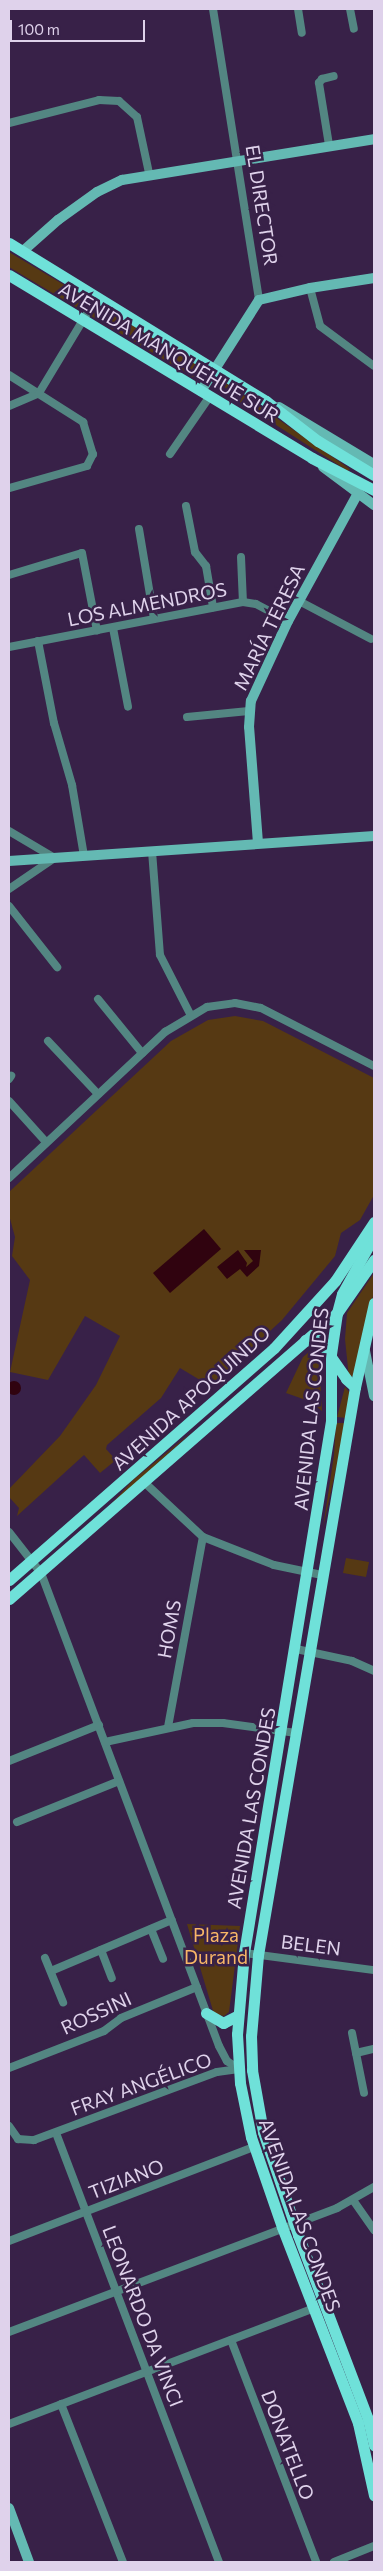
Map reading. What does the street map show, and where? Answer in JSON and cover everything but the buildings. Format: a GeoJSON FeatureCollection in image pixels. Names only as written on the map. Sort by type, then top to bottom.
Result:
{"type":"FeatureCollection","features":[{"type":"Feature","properties":{"kind":"main road","name":"AVENIDA MANQUEHUE SUR"},"geometry":{"type":"LineString","coordinates":[[9,243],[266,401],[318,441],[374,475]]}},
{"type":"Feature","properties":{"kind":"main road","name":"AVENIDA MANQUEHUE SUR"},"geometry":{"type":"LineString","coordinates":[[9,276],[312,458],[374,490]]}},
{"type":"Feature","properties":{"kind":"main road","name":"AVENIDA APOQUINDO"},"geometry":{"type":"LineString","coordinates":[[9,1580],[33,1561],[274,1348],[335,1281],[374,1222]]}},
{"type":"Feature","properties":{"kind":"main road","name":"AVENIDA LAS CONDES"},"geometry":{"type":"LineString","coordinates":[[374,1236],[342,1294],[337,1314],[331,1354],[331,1421],[296,1649],[244,1953],[237,2016],[239,2069],[254,2147],[282,2227],[314,2308],[367,2419],[374,2495]]}},
{"type":"Feature","properties":{"kind":"main road","name":"AVENIDA APOQUINDO"},"geometry":{"type":"LineString","coordinates":[[9,1599],[145,1483],[305,1340],[337,1314],[374,1260]]}},
{"type":"Feature","properties":{"kind":"main road","name":"AVENIDA LAS CONDES"},"geometry":{"type":"LineString","coordinates":[[374,1303],[355,1388],[322,1575],[258,1955],[250,2036],[253,2079],[263,2132],[294,2224],[367,2419],[374,2445]]}},
{"type":"Feature","properties":{"kind":"main road"},"geometry":{"type":"LineString","coordinates":[[305,1340],[318,1342],[331,1354],[346,1379],[355,1388]]}},
{"type":"Feature","properties":{"kind":"main road"},"geometry":{"type":"LineString","coordinates":[[206,2013],[223,2022],[237,2016]]}},
{"type":"Feature","properties":{"kind":"street","name":"EL DIRECTOR"},"geometry":{"type":"LineString","coordinates":[[213,9],[259,300]]}},
{"type":"Feature","properties":{"kind":"street"},"geometry":{"type":"LineString","coordinates":[[298,9],[302,33]]}},
{"type":"Feature","properties":{"kind":"street"},"geometry":{"type":"LineString","coordinates":[[350,9],[354,29]]}},
{"type":"Feature","properties":{"kind":"street"},"geometry":{"type":"LineString","coordinates":[[329,146],[319,84],[322,79],[334,76]]}},
{"type":"Feature","properties":{"kind":"street"},"geometry":{"type":"LineString","coordinates":[[9,123],[99,100],[119,101],[137,117],[149,173]]}},
{"type":"Feature","properties":{"kind":"street"},"geometry":{"type":"LineString","coordinates":[[23,251],[58,220],[97,192],[122,180],[149,173],[374,138]]}},
{"type":"Feature","properties":{"kind":"street"},"geometry":{"type":"LineString","coordinates":[[170,454],[206,394],[215,370],[259,300],[310,288],[374,278]]}},
{"type":"Feature","properties":{"kind":"street"},"geometry":{"type":"LineString","coordinates":[[310,288],[320,326],[374,366]]}},
{"type":"Feature","properties":{"kind":"street"},"geometry":{"type":"LineString","coordinates":[[9,406],[39,393],[97,297]]}},
{"type":"Feature","properties":{"kind":"street"},"geometry":{"type":"LineString","coordinates":[[9,376],[83,422],[93,457],[83,467],[9,488]]}},
{"type":"Feature","properties":{"kind":"street","name":"AVENIDA MANQUEHUE SUR"},"geometry":{"type":"LineString","coordinates":[[266,401],[297,416],[374,464]]}},
{"type":"Feature","properties":{"kind":"street","name":"AVENIDA MANQUEHUE SUR"},"geometry":{"type":"LineString","coordinates":[[312,458],[357,495],[374,505]]}},
{"type":"Feature","properties":{"kind":"street","name":"MARÍA TERESA"},"geometry":{"type":"LineString","coordinates":[[258,843],[249,711],[257,684],[288,621],[357,495]]}},
{"type":"Feature","properties":{"kind":"street"},"geometry":{"type":"LineString","coordinates":[[186,506],[195,552],[206,566],[214,607]]}},
{"type":"Feature","properties":{"kind":"street"},"geometry":{"type":"LineString","coordinates":[[138,529],[154,619]]}},
{"type":"Feature","properties":{"kind":"street"},"geometry":{"type":"LineString","coordinates":[[9,575],[82,553],[97,630]]}},
{"type":"Feature","properties":{"kind":"street"},"geometry":{"type":"LineString","coordinates":[[240,556],[243,602]]}},
{"type":"Feature","properties":{"kind":"street"},"geometry":{"type":"LineString","coordinates":[[299,601],[371,639]]}},
{"type":"Feature","properties":{"kind":"street","name":"LOS ALMENDROS"},"geometry":{"type":"LineString","coordinates":[[9,647],[243,602],[256,604],[288,621]]}},
{"type":"Feature","properties":{"kind":"street"},"geometry":{"type":"LineString","coordinates":[[113,628],[128,707]]}},
{"type":"Feature","properties":{"kind":"street"},"geometry":{"type":"LineString","coordinates":[[38,641],[54,723],[72,785],[84,856]]}},
{"type":"Feature","properties":{"kind":"street"},"geometry":{"type":"LineString","coordinates":[[187,717],[249,711]]}},
{"type":"Feature","properties":{"kind":"street"},"geometry":{"type":"LineString","coordinates":[[9,831],[55,858]]}},
{"type":"Feature","properties":{"kind":"street"},"geometry":{"type":"LineString","coordinates":[[9,861],[374,836]]}},
{"type":"Feature","properties":{"kind":"street"},"geometry":{"type":"LineString","coordinates":[[152,851],[160,956],[190,1014]]}},
{"type":"Feature","properties":{"kind":"street"},"geometry":{"type":"LineString","coordinates":[[9,889],[55,858]]}},
{"type":"Feature","properties":{"kind":"street"},"geometry":{"type":"LineString","coordinates":[[9,906],[57,967]]}},
{"type":"Feature","properties":{"kind":"street"},"geometry":{"type":"LineString","coordinates":[[98,999],[142,1053]]}},
{"type":"Feature","properties":{"kind":"street"},"geometry":{"type":"LineString","coordinates":[[9,1178],[142,1053],[190,1014],[225,1004],[261,1008],[374,1066]]}},
{"type":"Feature","properties":{"kind":"street"},"geometry":{"type":"LineString","coordinates":[[48,1041],[98,1094]]}},
{"type":"Feature","properties":{"kind":"street"},"geometry":{"type":"LineString","coordinates":[[9,1101],[46,1142]]}},
{"type":"Feature","properties":{"kind":"street"},"geometry":{"type":"LineString","coordinates":[[364,1344],[374,1397]]}},
{"type":"Feature","properties":{"kind":"street"},"geometry":{"type":"LineString","coordinates":[[355,1388],[374,1397]]}},
{"type":"Feature","properties":{"kind":"street"},"geometry":{"type":"LineString","coordinates":[[145,1483],[203,1537],[274,1565],[322,1575]]}},
{"type":"Feature","properties":{"kind":"street"},"geometry":{"type":"LineString","coordinates":[[9,1532],[41,1572],[206,2013],[224,2057],[239,2069]]}},
{"type":"Feature","properties":{"kind":"street","name":"HOMS"},"geometry":{"type":"LineString","coordinates":[[168,1727],[203,1537]]}},
{"type":"Feature","properties":{"kind":"street"},"geometry":{"type":"LineString","coordinates":[[296,1649],[352,1661],[374,1671]]}},
{"type":"Feature","properties":{"kind":"street"},"geometry":{"type":"LineString","coordinates":[[105,1742],[168,1727],[223,1723],[296,1733]]}},
{"type":"Feature","properties":{"kind":"street"},"geometry":{"type":"LineString","coordinates":[[9,1761],[98,1725]]}},
{"type":"Feature","properties":{"kind":"street"},"geometry":{"type":"LineString","coordinates":[[17,1822],[119,1781]]}},
{"type":"Feature","properties":{"kind":"street"},"geometry":{"type":"LineString","coordinates":[[51,1971],[172,1920]]}},
{"type":"Feature","properties":{"kind":"street"},"geometry":{"type":"LineString","coordinates":[[151,1929],[163,1959]]}},
{"type":"Feature","properties":{"kind":"street"},"geometry":{"type":"LineString","coordinates":[[101,1950],[112,1978]]}},
{"type":"Feature","properties":{"kind":"street","name":"BELEN"},"geometry":{"type":"LineString","coordinates":[[244,1953],[374,1970]]}},
{"type":"Feature","properties":{"kind":"street"},"geometry":{"type":"LineString","coordinates":[[45,1958],[63,2002]]}},
{"type":"Feature","properties":{"kind":"street","name":"ROSSINI"},"geometry":{"type":"LineString","coordinates":[[9,2068],[104,2031],[120,2018],[197,1987]]}},
{"type":"Feature","properties":{"kind":"street"},"geometry":{"type":"LineString","coordinates":[[352,2033],[364,2093]]}},
{"type":"Feature","properties":{"kind":"street"},"geometry":{"type":"LineString","coordinates":[[356,2053],[374,2049]]}},
{"type":"Feature","properties":{"kind":"street","name":"FRAY ANGÉLICO"},"geometry":{"type":"LineString","coordinates":[[56,2133],[217,2072],[239,2069]]}},
{"type":"Feature","properties":{"kind":"street"},"geometry":{"type":"LineString","coordinates":[[9,2126],[18,2139],[24,2141],[56,2133]]}},
{"type":"Feature","properties":{"kind":"street","name":"LEONARDO DA VINCI"},"geometry":{"type":"LineString","coordinates":[[56,2133],[219,2562]]}},
{"type":"Feature","properties":{"kind":"street","name":"TIZIANO"},"geometry":{"type":"LineString","coordinates":[[9,2241],[254,2147]]}},
{"type":"Feature","properties":{"kind":"street"},"geometry":{"type":"LineString","coordinates":[[9,2332],[294,2224],[353,2200],[374,2187]]}},
{"type":"Feature","properties":{"kind":"street"},"geometry":{"type":"LineString","coordinates":[[353,2200],[374,2230]]}},
{"type":"Feature","properties":{"kind":"street"},"geometry":{"type":"LineString","coordinates":[[9,2424],[314,2308]]}},
{"type":"Feature","properties":{"kind":"street","name":"DONATELLO"},"geometry":{"type":"LineString","coordinates":[[231,2340],[316,2562]]}},
{"type":"Feature","properties":{"kind":"street"},"geometry":{"type":"LineString","coordinates":[[61,2404],[123,2562]]}},
{"type":"Feature","properties":{"kind":"street"},"geometry":{"type":"LineString","coordinates":[[9,2508],[29,2562]]}},
{"type":"Feature","properties":{"kind":"street"},"geometry":{"type":"LineString","coordinates":[[334,2562],[374,2546]]}},
{"type":"Feature","properties":{"kind":"green space"},"geometry":{"type":"Polygon","coordinates":[[[9,252],[205,369],[198,380],[9,267],[9,252]]]}},
{"type":"Feature","properties":{"kind":"green space"},"geometry":{"type":"Polygon","coordinates":[[[223,381],[350,469],[348,471],[235,399],[237,395],[221,385],[223,381]]]}},
{"type":"Feature","properties":{"kind":"green space"},"geometry":{"type":"Polygon","coordinates":[[[235,1016],[263,1021],[374,1078],[374,1195],[360,1220],[341,1233],[335,1256],[282,1320],[210,1386],[180,1368],[161,1398],[107,1445],[106,1449],[116,1460],[100,1473],[84,1455],[17,1516],[19,1508],[9,1497],[9,1489],[60,1436],[96,1385],[120,1336],[85,1316],[48,1380],[10,1372],[30,1280],[12,1256],[15,1237],[9,1215],[9,1192],[171,1041],[208,1020],[235,1016]]]}},
{"type":"Feature","properties":{"kind":"green space"},"geometry":{"type":"Polygon","coordinates":[[[374,1273],[374,1292],[353,1376],[349,1378],[345,1339],[347,1313],[374,1273]]]}},
{"type":"Feature","properties":{"kind":"green space"},"geometry":{"type":"Polygon","coordinates":[[[310,1351],[319,1357],[322,1411],[309,1401],[286,1393],[303,1357],[310,1351]]]}},
{"type":"Feature","properties":{"kind":"green space"},"geometry":{"type":"Polygon","coordinates":[[[345,1387],[350,1393],[346,1418],[337,1417],[345,1387]]]}},
{"type":"Feature","properties":{"kind":"green space"},"geometry":{"type":"Polygon","coordinates":[[[336,1423],[346,1423],[323,1528],[334,1455],[336,1423]]]}},
{"type":"Feature","properties":{"kind":"green space"},"geometry":{"type":"Polygon","coordinates":[[[193,1431],[103,1513],[133,1480],[193,1431]]]}},
{"type":"Feature","properties":{"kind":"green space"},"geometry":{"type":"Polygon","coordinates":[[[346,1558],[369,1562],[366,1577],[343,1573],[346,1558]]]}},
{"type":"Feature","properties":{"kind":"green space","name":"Plaza Durand"},"geometry":{"type":"Polygon","coordinates":[[[187,1924],[240,1926],[229,2012],[224,2016],[214,2014],[187,1924]]]}},
{"type":"Feature","properties":{"kind":"shaded area"},"geometry":{"type":"Polygon","coordinates":[[[204,1229],[221,1249],[170,1293],[153,1273],[204,1229]]]}},
{"type":"Feature","properties":{"kind":"shaded area"},"geometry":{"type":"Polygon","coordinates":[[[238,1250],[247,1263],[246,1267],[253,1261],[244,1250],[261,1250],[259,1266],[247,1277],[240,1269],[227,1279],[217,1267],[238,1250]]]}},
{"type":"Feature","properties":{"kind":"shaded area"},"geometry":{"type":"Polygon","coordinates":[[[14,1381],[19,1383],[21,1388],[19,1393],[14,1395],[9,1393],[7,1388],[9,1383],[14,1381]]]}}]}
